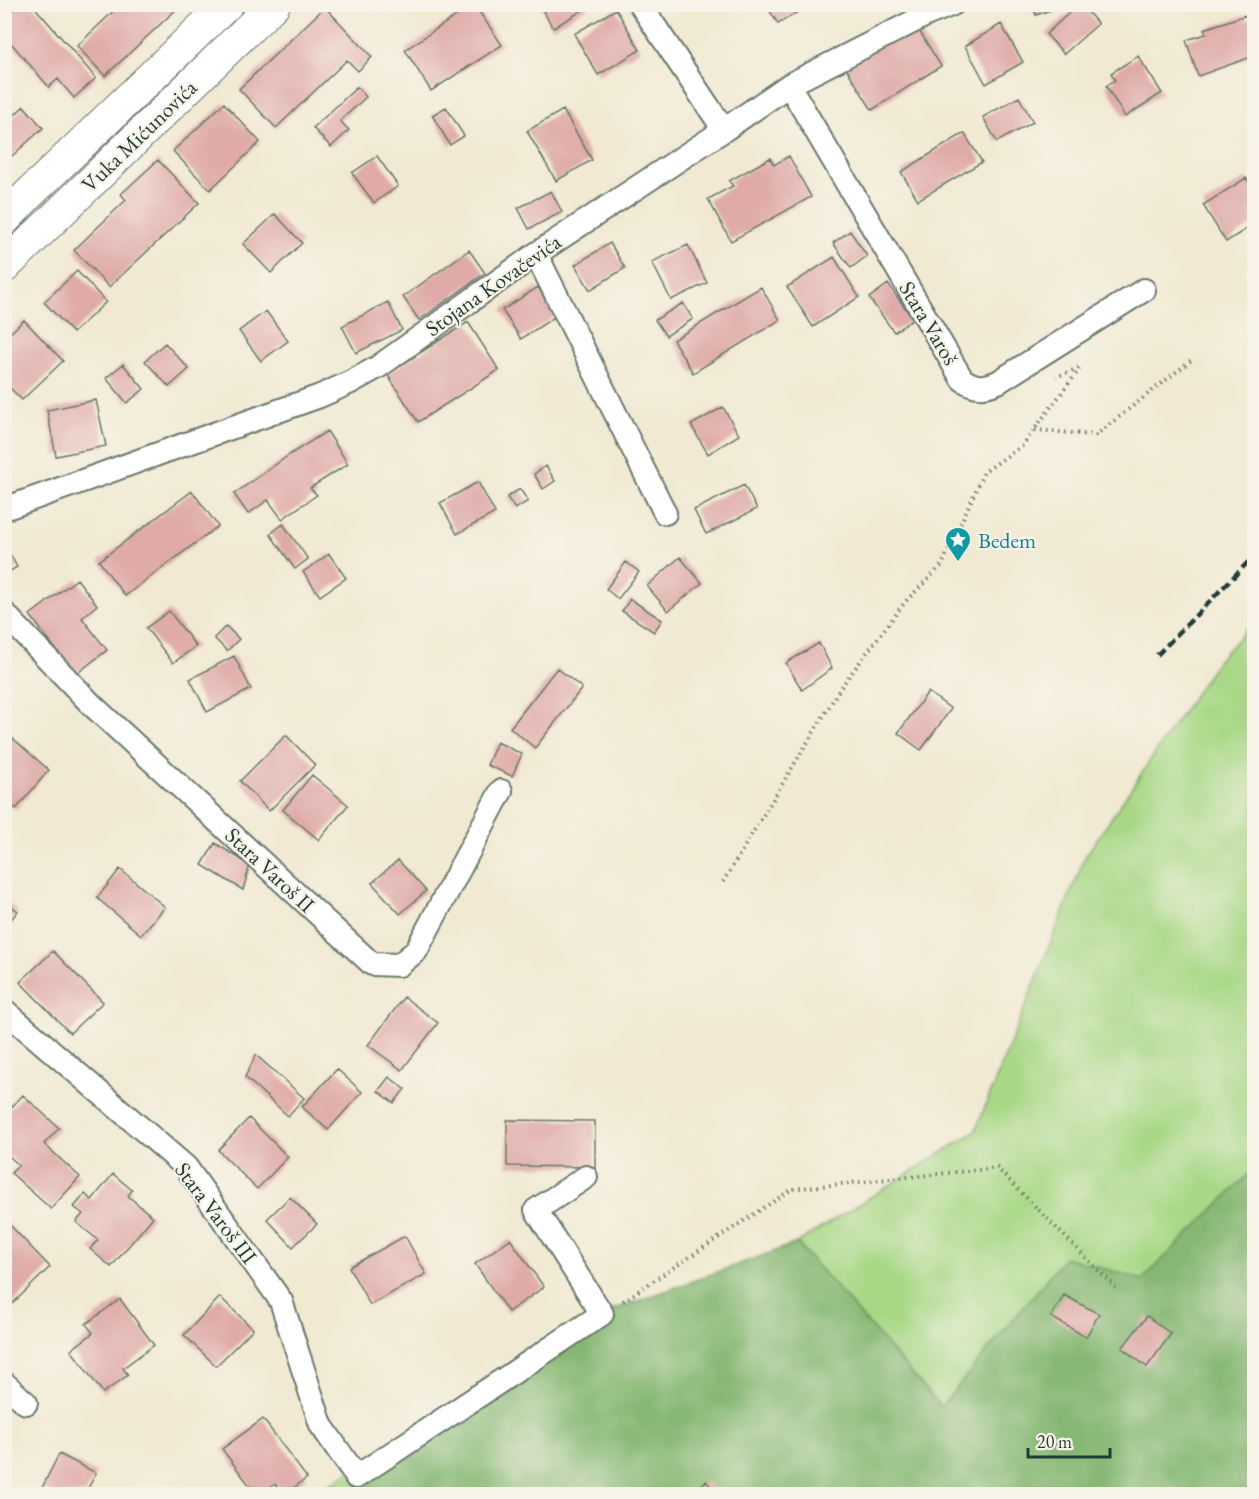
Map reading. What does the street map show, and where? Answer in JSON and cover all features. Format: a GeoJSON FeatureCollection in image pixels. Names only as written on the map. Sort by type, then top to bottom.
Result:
{"type":"FeatureCollection","features":[{"type":"Feature","properties":{"kind":"main road","name":"Vuka Mićunovića"},"geometry":{"type":"LineString","coordinates":[[4,220],[227,4]]}},
{"type":"Feature","properties":{"kind":"main road","name":"Vuka Mićunovića"},"geometry":{"type":"LineString","coordinates":[[4,267],[274,4]]}},
{"type":"Feature","properties":{"kind":"street"},"geometry":{"type":"LineString","coordinates":[[640,4],[724,130]]}},
{"type":"Feature","properties":{"kind":"street","name":"Stojana Kovačevića"},"geometry":{"type":"LineString","coordinates":[[4,509],[320,396],[351,382],[378,367],[536,254],[789,85],[928,14],[953,4]]}},
{"type":"Feature","properties":{"kind":"street","name":"Stara Varoš"},"geometry":{"type":"LineString","coordinates":[[789,85],[962,379],[971,385],[990,386],[998,382],[1144,290]]}},
{"type":"Feature","properties":{"kind":"street"},"geometry":{"type":"LineString","coordinates":[[536,254],[665,513]]}},
{"type":"Feature","properties":{"kind":"street","name":"Stara Varoš II"},"geometry":{"type":"LineString","coordinates":[[4,613],[92,705],[372,964],[399,965],[416,951],[501,790]]}},
{"type":"Feature","properties":{"kind":"street","name":"Stara Varoš III"},"geometry":{"type":"LineString","coordinates":[[4,1011],[186,1167],[281,1301],[321,1425],[354,1474],[602,1314]]}},
{"type":"Feature","properties":{"kind":"street"},"geometry":{"type":"LineString","coordinates":[[586,1177],[536,1210],[602,1314]]}},
{"type":"Feature","properties":{"kind":"street"},"geometry":{"type":"LineString","coordinates":[[4,1383],[26,1403]]}},
{"type":"Feature","properties":{"kind":"path"},"geometry":{"type":"LineString","coordinates":[[1022,446],[1031,430],[1096,435],[1194,358]]}},
{"type":"Feature","properties":{"kind":"path"},"geometry":{"type":"LineString","coordinates":[[723,882],[841,687],[905,602],[942,565],[984,472],[1022,446],[1080,367],[1047,381]]}},
{"type":"Feature","properties":{"kind":"path"},"geometry":{"type":"LineString","coordinates":[[602,1314],[792,1190],[997,1168],[1118,1290]]}},
{"type":"Feature","properties":{"kind":"green space"},"geometry":{"type":"Polygon","coordinates":[[[1254,622],[1254,1174],[1149,1282],[1065,1257],[941,1407],[797,1243],[975,1132],[1085,857],[1218,660],[1254,622]]]}},
{"type":"Feature","properties":{"kind":"green space"},"geometry":{"type":"Polygon","coordinates":[[[1254,1169],[1254,1494],[360,1494],[352,1470],[602,1314],[797,1243],[941,1407],[1065,1257],[1142,1280],[1254,1169]]]}},
{"type":"Feature","properties":{"kind":"green space"},"geometry":{"type":"Polygon","coordinates":[[[352,1470],[363,1494],[315,1494],[352,1470]]]}},
{"type":"Feature","properties":{"kind":"building"},"geometry":{"type":"Polygon","coordinates":[[[20,4],[32,4],[96,78],[74,98],[58,79],[49,87],[4,35],[4,18],[20,4]]]}},
{"type":"Feature","properties":{"kind":"building"},"geometry":{"type":"Polygon","coordinates":[[[121,4],[182,4],[105,76],[77,46],[121,4]]]}},
{"type":"Feature","properties":{"kind":"building"},"geometry":{"type":"Polygon","coordinates":[[[474,4],[502,45],[431,91],[405,50],[474,4]]]}},
{"type":"Feature","properties":{"kind":"building"},"geometry":{"type":"Polygon","coordinates":[[[539,4],[593,4],[553,28],[539,4]]]}},
{"type":"Feature","properties":{"kind":"building"},"geometry":{"type":"Polygon","coordinates":[[[1032,4],[1065,4],[1065,5],[1036,15],[1032,4]]]}},
{"type":"Feature","properties":{"kind":"building"},"geometry":{"type":"Polygon","coordinates":[[[1079,4],[1098,24],[1064,54],[1046,34],[1079,4]]]}},
{"type":"Feature","properties":{"kind":"building"},"geometry":{"type":"Polygon","coordinates":[[[766,5],[809,5],[778,24],[766,5]]]}},
{"type":"Feature","properties":{"kind":"building"},"geometry":{"type":"Polygon","coordinates":[[[325,7],[372,57],[358,71],[347,60],[276,128],[239,89],[325,7]]]}},
{"type":"Feature","properties":{"kind":"building"},"geometry":{"type":"Polygon","coordinates":[[[616,9],[640,50],[598,75],[574,34],[616,9]]]}},
{"type":"Feature","properties":{"kind":"building"},"geometry":{"type":"Polygon","coordinates":[[[1246,15],[1247,20],[1254,17],[1254,56],[1198,76],[1186,40],[1206,34],[1204,29],[1246,15]]]}},
{"type":"Feature","properties":{"kind":"building"},"geometry":{"type":"Polygon","coordinates":[[[915,24],[941,66],[872,110],[846,68],[915,24]]]}},
{"type":"Feature","properties":{"kind":"building"},"geometry":{"type":"Polygon","coordinates":[[[1001,24],[1023,62],[986,84],[965,46],[1001,24]]]}},
{"type":"Feature","properties":{"kind":"building"},"geometry":{"type":"Polygon","coordinates":[[[1138,56],[1162,93],[1125,117],[1106,86],[1115,80],[1111,73],[1138,56]]]}},
{"type":"Feature","properties":{"kind":"building"},"geometry":{"type":"Polygon","coordinates":[[[357,87],[366,97],[340,121],[349,130],[331,147],[313,128],[357,87]]]}},
{"type":"Feature","properties":{"kind":"building"},"geometry":{"type":"Polygon","coordinates":[[[1019,97],[1033,122],[997,142],[983,117],[1019,97]]]}},
{"type":"Feature","properties":{"kind":"building"},"geometry":{"type":"Polygon","coordinates":[[[224,103],[260,142],[210,190],[173,151],[224,103]]]}},
{"type":"Feature","properties":{"kind":"building"},"geometry":{"type":"Polygon","coordinates":[[[24,106],[43,128],[12,156],[4,147],[4,111],[11,118],[24,106]]]}},
{"type":"Feature","properties":{"kind":"building"},"geometry":{"type":"Polygon","coordinates":[[[446,107],[464,136],[450,145],[432,115],[446,107]]]}},
{"type":"Feature","properties":{"kind":"building"},"geometry":{"type":"Polygon","coordinates":[[[563,110],[592,160],[556,181],[527,131],[563,110]]]}},
{"type":"Feature","properties":{"kind":"building"},"geometry":{"type":"Polygon","coordinates":[[[964,133],[982,162],[918,200],[901,172],[964,133]]]}},
{"type":"Feature","properties":{"kind":"building"},"geometry":{"type":"Polygon","coordinates":[[[377,156],[398,186],[374,203],[352,173],[377,156]]]}},
{"type":"Feature","properties":{"kind":"building"},"geometry":{"type":"Polygon","coordinates":[[[789,156],[811,197],[731,241],[708,199],[733,186],[729,181],[770,158],[774,165],[789,156]]]}},
{"type":"Feature","properties":{"kind":"building"},"geometry":{"type":"Polygon","coordinates":[[[158,160],[199,203],[109,287],[74,250],[126,200],[121,194],[158,160]]]}},
{"type":"Feature","properties":{"kind":"building"},"geometry":{"type":"Polygon","coordinates":[[[1246,178],[1254,191],[1254,224],[1226,242],[1203,205],[1246,178]]]}},
{"type":"Feature","properties":{"kind":"building"},"geometry":{"type":"Polygon","coordinates":[[[551,191],[562,212],[529,229],[518,208],[551,191]]]}},
{"type":"Feature","properties":{"kind":"building"},"geometry":{"type":"Polygon","coordinates":[[[275,214],[302,243],[271,273],[243,244],[275,214]]]}},
{"type":"Feature","properties":{"kind":"building"},"geometry":{"type":"Polygon","coordinates":[[[850,231],[867,256],[851,268],[833,243],[850,231]]]}},
{"type":"Feature","properties":{"kind":"building"},"geometry":{"type":"Polygon","coordinates":[[[610,243],[625,268],[590,290],[575,265],[610,243]]]}},
{"type":"Feature","properties":{"kind":"building"},"geometry":{"type":"Polygon","coordinates":[[[688,245],[707,283],[671,300],[652,262],[688,245]]]}},
{"type":"Feature","properties":{"kind":"building"},"geometry":{"type":"Polygon","coordinates":[[[469,250],[485,273],[419,320],[403,297],[469,250]]]}},
{"type":"Feature","properties":{"kind":"building"},"geometry":{"type":"Polygon","coordinates":[[[834,257],[859,297],[813,327],[787,287],[834,257]]]}},
{"type":"Feature","properties":{"kind":"building"},"geometry":{"type":"Polygon","coordinates":[[[77,271],[106,302],[73,333],[44,302],[77,271]]]}},
{"type":"Feature","properties":{"kind":"building"},"geometry":{"type":"Polygon","coordinates":[[[888,284],[913,319],[894,332],[869,298],[888,284]]]}},
{"type":"Feature","properties":{"kind":"building"},"geometry":{"type":"Polygon","coordinates":[[[538,287],[556,316],[521,339],[502,310],[538,287]]]}},
{"type":"Feature","properties":{"kind":"building"},"geometry":{"type":"Polygon","coordinates":[[[761,287],[780,320],[693,373],[673,340],[761,287]]]}},
{"type":"Feature","properties":{"kind":"building"},"geometry":{"type":"Polygon","coordinates":[[[388,302],[402,330],[356,353],[342,326],[388,302]]]}},
{"type":"Feature","properties":{"kind":"building"},"geometry":{"type":"Polygon","coordinates":[[[683,303],[693,319],[666,336],[655,320],[683,303]]]}},
{"type":"Feature","properties":{"kind":"building"},"geometry":{"type":"Polygon","coordinates":[[[266,311],[288,341],[261,361],[239,331],[266,311]]]}},
{"type":"Feature","properties":{"kind":"building"},"geometry":{"type":"Polygon","coordinates":[[[24,320],[63,361],[22,400],[4,382],[4,339],[24,320]]]}},
{"type":"Feature","properties":{"kind":"building"},"geometry":{"type":"Polygon","coordinates":[[[468,322],[499,370],[418,422],[387,374],[468,322]]]}},
{"type":"Feature","properties":{"kind":"building"},"geometry":{"type":"Polygon","coordinates":[[[165,343],[189,369],[169,387],[145,361],[165,343]]]}},
{"type":"Feature","properties":{"kind":"building"},"geometry":{"type":"Polygon","coordinates":[[[123,364],[144,389],[127,403],[106,378],[123,364]]]}},
{"type":"Feature","properties":{"kind":"building"},"geometry":{"type":"Polygon","coordinates":[[[96,400],[106,446],[56,456],[47,410],[96,400]]]}},
{"type":"Feature","properties":{"kind":"building"},"geometry":{"type":"Polygon","coordinates":[[[723,407],[739,435],[708,454],[691,425],[723,407]]]}},
{"type":"Feature","properties":{"kind":"building"},"geometry":{"type":"Polygon","coordinates":[[[327,431],[348,464],[310,488],[317,495],[282,519],[268,500],[248,514],[234,494],[327,431]]]}},
{"type":"Feature","properties":{"kind":"building"},"geometry":{"type":"Polygon","coordinates":[[[546,466],[555,481],[543,489],[534,474],[546,466]]]}},
{"type":"Feature","properties":{"kind":"building"},"geometry":{"type":"Polygon","coordinates":[[[478,482],[495,513],[457,534],[440,503],[478,482]]]}},
{"type":"Feature","properties":{"kind":"building"},"geometry":{"type":"Polygon","coordinates":[[[744,485],[757,509],[706,534],[694,510],[744,485]]]}},
{"type":"Feature","properties":{"kind":"building"},"geometry":{"type":"Polygon","coordinates":[[[520,489],[528,501],[515,509],[507,497],[520,489]]]}},
{"type":"Feature","properties":{"kind":"building"},"geometry":{"type":"Polygon","coordinates":[[[192,491],[218,526],[125,596],[99,561],[192,491]]]}},
{"type":"Feature","properties":{"kind":"building"},"geometry":{"type":"Polygon","coordinates":[[[283,524],[308,559],[295,569],[270,534],[283,524]]]}},
{"type":"Feature","properties":{"kind":"building"},"geometry":{"type":"Polygon","coordinates":[[[6,547],[17,567],[4,575],[4,548],[6,547]]]}},
{"type":"Feature","properties":{"kind":"building"},"geometry":{"type":"Polygon","coordinates":[[[329,554],[346,578],[320,596],[303,572],[329,554]]]}},
{"type":"Feature","properties":{"kind":"building"},"geometry":{"type":"Polygon","coordinates":[[[680,557],[702,583],[668,611],[647,586],[680,557]]]}},
{"type":"Feature","properties":{"kind":"building"},"geometry":{"type":"Polygon","coordinates":[[[626,562],[639,572],[618,599],[606,589],[626,562]]]}},
{"type":"Feature","properties":{"kind":"building"},"geometry":{"type":"Polygon","coordinates":[[[77,579],[97,605],[82,618],[107,650],[75,675],[30,615],[77,579]]]}},
{"type":"Feature","properties":{"kind":"building"},"geometry":{"type":"Polygon","coordinates":[[[630,599],[662,620],[654,632],[622,611],[630,599]]]}},
{"type":"Feature","properties":{"kind":"building"},"geometry":{"type":"Polygon","coordinates":[[[169,611],[196,646],[173,663],[146,628],[169,611]]]}},
{"type":"Feature","properties":{"kind":"building"},"geometry":{"type":"Polygon","coordinates":[[[226,626],[239,639],[227,651],[214,638],[226,626]]]}},
{"type":"Feature","properties":{"kind":"building"},"geometry":{"type":"Polygon","coordinates":[[[819,643],[832,668],[802,690],[786,663],[819,643]]]}},
{"type":"Feature","properties":{"kind":"building"},"geometry":{"type":"Polygon","coordinates":[[[234,656],[251,689],[207,712],[190,679],[234,656]]]}},
{"type":"Feature","properties":{"kind":"building"},"geometry":{"type":"Polygon","coordinates":[[[557,668],[582,688],[535,748],[510,728],[557,668]]]}},
{"type":"Feature","properties":{"kind":"building"},"geometry":{"type":"Polygon","coordinates":[[[928,692],[951,709],[921,750],[898,733],[928,692]]]}},
{"type":"Feature","properties":{"kind":"building"},"geometry":{"type":"Polygon","coordinates":[[[4,731],[49,770],[16,809],[4,799],[4,731]]]}},
{"type":"Feature","properties":{"kind":"building"},"geometry":{"type":"Polygon","coordinates":[[[286,735],[315,765],[269,811],[240,781],[286,735]]]}},
{"type":"Feature","properties":{"kind":"building"},"geometry":{"type":"Polygon","coordinates":[[[497,742],[522,754],[512,776],[487,765],[497,742]]]}},
{"type":"Feature","properties":{"kind":"building"},"geometry":{"type":"Polygon","coordinates":[[[312,775],[348,805],[319,840],[283,810],[312,775]]]}},
{"type":"Feature","properties":{"kind":"building"},"geometry":{"type":"Polygon","coordinates":[[[215,843],[250,865],[243,890],[202,865],[215,843]]]}},
{"type":"Feature","properties":{"kind":"building"},"geometry":{"type":"Polygon","coordinates":[[[398,860],[426,891],[400,914],[372,883],[398,860]]]}},
{"type":"Feature","properties":{"kind":"building"},"geometry":{"type":"Polygon","coordinates":[[[120,869],[165,907],[141,935],[97,898],[120,869]]]}},
{"type":"Feature","properties":{"kind":"building"},"geometry":{"type":"Polygon","coordinates":[[[4,901],[18,911],[4,928],[4,901]]]}},
{"type":"Feature","properties":{"kind":"building"},"geometry":{"type":"Polygon","coordinates":[[[53,951],[103,1002],[70,1033],[20,982],[53,951]]]}},
{"type":"Feature","properties":{"kind":"building"},"geometry":{"type":"Polygon","coordinates":[[[404,997],[438,1023],[402,1070],[368,1045],[404,997]]]}},
{"type":"Feature","properties":{"kind":"building"},"geometry":{"type":"Polygon","coordinates":[[[256,1055],[304,1098],[288,1116],[245,1077],[256,1055]]]}},
{"type":"Feature","properties":{"kind":"building"},"geometry":{"type":"Polygon","coordinates":[[[337,1069],[362,1092],[328,1130],[302,1107],[337,1069]]]}},
{"type":"Feature","properties":{"kind":"building"},"geometry":{"type":"Polygon","coordinates":[[[389,1077],[405,1089],[394,1103],[378,1091],[389,1077]]]}},
{"type":"Feature","properties":{"kind":"building"},"geometry":{"type":"Polygon","coordinates":[[[23,1095],[59,1128],[44,1144],[80,1177],[51,1209],[11,1173],[19,1165],[4,1152],[4,1115],[23,1095]]]}},
{"type":"Feature","properties":{"kind":"building"},"geometry":{"type":"Polygon","coordinates":[[[249,1118],[288,1157],[257,1189],[218,1150],[249,1118]]]}},
{"type":"Feature","properties":{"kind":"building"},"geometry":{"type":"Polygon","coordinates":[[[507,1120],[595,1121],[595,1167],[507,1166],[507,1120]]]}},
{"type":"Feature","properties":{"kind":"building"},"geometry":{"type":"Polygon","coordinates":[[[113,1174],[132,1190],[128,1196],[153,1217],[111,1267],[90,1249],[98,1240],[76,1222],[83,1214],[74,1207],[85,1194],[92,1200],[113,1174]]]}},
{"type":"Feature","properties":{"kind":"building"},"geometry":{"type":"Polygon","coordinates":[[[290,1197],[317,1224],[293,1247],[267,1219],[290,1197]]]}},
{"type":"Feature","properties":{"kind":"building"},"geometry":{"type":"Polygon","coordinates":[[[4,1219],[50,1267],[4,1312],[4,1219]]]}},
{"type":"Feature","properties":{"kind":"building"},"geometry":{"type":"Polygon","coordinates":[[[405,1236],[426,1274],[370,1305],[349,1267],[405,1236]]]}},
{"type":"Feature","properties":{"kind":"building"},"geometry":{"type":"Polygon","coordinates":[[[510,1239],[544,1287],[508,1312],[475,1264],[510,1239]]]}},
{"type":"Feature","properties":{"kind":"building"},"geometry":{"type":"Polygon","coordinates":[[[1064,1295],[1099,1314],[1086,1337],[1051,1317],[1064,1295]]]}},
{"type":"Feature","properties":{"kind":"building"},"geometry":{"type":"Polygon","coordinates":[[[220,1297],[253,1329],[216,1366],[184,1335],[220,1297]]]}},
{"type":"Feature","properties":{"kind":"building"},"geometry":{"type":"Polygon","coordinates":[[[120,1299],[154,1345],[123,1368],[128,1375],[103,1393],[71,1350],[93,1333],[86,1324],[120,1299]]]}},
{"type":"Feature","properties":{"kind":"building"},"geometry":{"type":"Polygon","coordinates":[[[1147,1316],[1171,1334],[1147,1367],[1122,1348],[1147,1316]]]}},
{"type":"Feature","properties":{"kind":"building"},"geometry":{"type":"Polygon","coordinates":[[[263,1419],[307,1478],[285,1494],[275,1484],[261,1494],[256,1494],[222,1449],[263,1419]]]}},
{"type":"Feature","properties":{"kind":"building"},"geometry":{"type":"Polygon","coordinates":[[[59,1454],[96,1473],[85,1494],[55,1494],[42,1488],[59,1454]]]}},
{"type":"Feature","properties":{"kind":"building"},"geometry":{"type":"Polygon","coordinates":[[[706,1481],[715,1491],[710,1494],[693,1492],[706,1481]]]}},
{"type":"Feature","properties":{"kind":"railway"},"geometry":{"type":"LineString","coordinates":[[1157,655],[1254,556]]}},
{"type":"Feature","properties":{"kind":"place","name":"Bedem"},"geometry":{"type":"Point","coordinates":[958,563]}}]}
